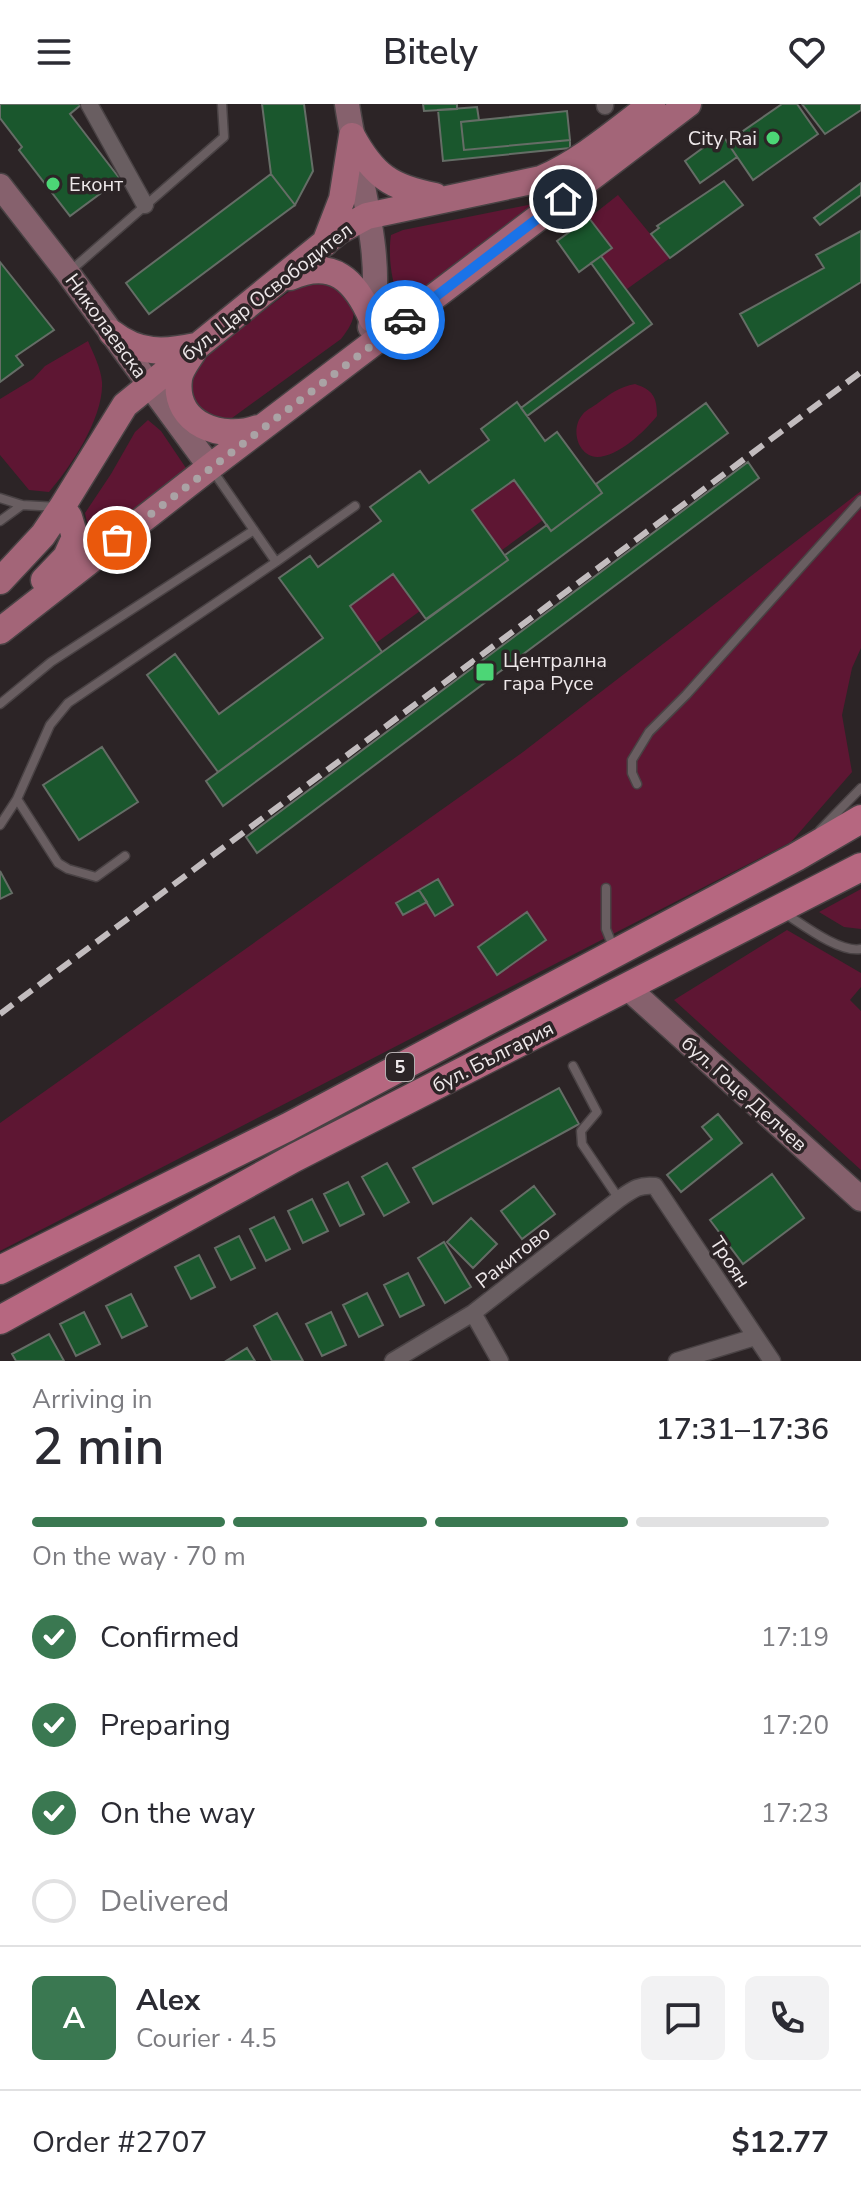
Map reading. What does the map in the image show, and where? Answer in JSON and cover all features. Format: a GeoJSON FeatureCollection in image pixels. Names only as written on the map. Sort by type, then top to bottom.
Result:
{"type":"FeatureCollection","features":[{"type":"Feature","properties":{"kind":"highway","name":"бул. България"},"geometry":{"type":"LineString","coordinates":[[0,1270],[288,1127],[796,857],[861,819]]}},
{"type":"Feature","properties":{"kind":"highway","name":"бул. България"},"geometry":{"type":"LineString","coordinates":[[0,1320],[294,1158],[861,867]]}},
{"type":"Feature","properties":{"kind":"main road"},"geometry":{"type":"LineString","coordinates":[[347,104],[375,280],[376,298],[364,352]]}},
{"type":"Feature","properties":{"kind":"main road","name":"бул. Цар Освободител"},"geometry":{"type":"LineString","coordinates":[[0,581],[43,535],[125,405],[339,231],[367,216],[518,185],[565,168],[652,104]]}},
{"type":"Feature","properties":{"kind":"main road"},"geometry":{"type":"LineString","coordinates":[[0,628],[688,104]]}},
{"type":"Feature","properties":{"kind":"main road"},"geometry":{"type":"LineString","coordinates":[[352,136],[364,157],[394,185],[446,198]]}},
{"type":"Feature","properties":{"kind":"main road"},"geometry":{"type":"LineString","coordinates":[[325,243],[342,199],[352,136]]}},
{"type":"Feature","properties":{"kind":"main road","name":"Николаевска"},"geometry":{"type":"LineString","coordinates":[[0,186],[210,467]]}},
{"type":"Feature","properties":{"kind":"main road"},"geometry":{"type":"LineString","coordinates":[[279,281],[307,269],[338,274],[358,291],[372,319]]}},
{"type":"Feature","properties":{"kind":"main road"},"geometry":{"type":"LineString","coordinates":[[112,333],[124,342],[146,350],[174,351],[196,346]]}},
{"type":"Feature","properties":{"kind":"main road"},"geometry":{"type":"LineString","coordinates":[[196,346],[179,376],[183,406],[192,419],[217,432],[235,434],[265,425]]}},
{"type":"Feature","properties":{"kind":"main road"},"geometry":{"type":"LineString","coordinates":[[0,628],[72,547],[74,527],[62,507]]}},
{"type":"Feature","properties":{"kind":"main road","name":"бул. Гоце Делчев"},"geometry":{"type":"LineString","coordinates":[[628,988],[861,1199]]}},
{"type":"Feature","properties":{"kind":"street"},"geometry":{"type":"LineString","coordinates":[[89,104],[145,205]]}},
{"type":"Feature","properties":{"kind":"street","name":"Ракитово"},"geometry":{"type":"LineString","coordinates":[[393,1361],[473,1313],[636,1187],[655,1186]]}},
{"type":"Feature","properties":{"kind":"street","name":"Троян"},"geometry":{"type":"LineString","coordinates":[[655,1186],[772,1361]]}},
{"type":"Feature","properties":{"kind":"street"},"geometry":{"type":"LineString","coordinates":[[473,1313],[500,1361]]}},
{"type":"Feature","properties":{"kind":"street"},"geometry":{"type":"LineString","coordinates":[[677,1361],[755,1337]]}},
{"type":"Feature","properties":{"kind":"lane"},"geometry":{"type":"LineString","coordinates":[[67,272],[224,137],[222,104]]}},
{"type":"Feature","properties":{"kind":"lane"},"geometry":{"type":"LineString","coordinates":[[210,467],[276,562]]}},
{"type":"Feature","properties":{"kind":"lane"},"geometry":{"type":"LineString","coordinates":[[0,498],[22,505],[62,507]]}},
{"type":"Feature","properties":{"kind":"lane"},"geometry":{"type":"LineString","coordinates":[[637,784],[632,773],[632,760],[649,732],[861,500]]}},
{"type":"Feature","properties":{"kind":"lane"},"geometry":{"type":"LineString","coordinates":[[0,521],[22,505]]}},
{"type":"Feature","properties":{"kind":"lane"},"geometry":{"type":"LineString","coordinates":[[0,825],[17,799],[50,725],[68,703],[355,506]]}},
{"type":"Feature","properties":{"kind":"lane"},"geometry":{"type":"LineString","coordinates":[[0,704],[51,662],[254,530]]}},
{"type":"Feature","properties":{"kind":"lane"},"geometry":{"type":"LineString","coordinates":[[796,857],[861,788]]}},
{"type":"Feature","properties":{"kind":"lane"},"geometry":{"type":"LineString","coordinates":[[17,799],[58,863],[68,869],[96,877],[125,856]]}},
{"type":"Feature","properties":{"kind":"lane"},"geometry":{"type":"LineString","coordinates":[[606,888],[606,929],[615,952]]}},
{"type":"Feature","properties":{"kind":"lane"},"geometry":{"type":"LineString","coordinates":[[779,909],[819,936],[854,950],[861,949]]}},
{"type":"Feature","properties":{"kind":"lane"},"geometry":{"type":"LineString","coordinates":[[573,1066],[597,1112],[581,1131],[582,1144],[619,1199]]}},
{"type":"Feature","properties":{"kind":"shaded area"},"geometry":{"type":"Polygon","coordinates":[[[618,195],[670,258],[627,289],[601,256],[611,248],[589,218],[618,195]]]}},
{"type":"Feature","properties":{"kind":"shaded area"},"geometry":{"type":"Polygon","coordinates":[[[548,201],[413,302],[401,302],[391,269],[391,235],[548,201]]]}},
{"type":"Feature","properties":{"kind":"shaded area"},"geometry":{"type":"Polygon","coordinates":[[[314,281],[331,283],[353,302],[352,322],[341,339],[232,418],[208,415],[196,402],[193,393],[197,360],[298,285],[314,281]]]}},
{"type":"Feature","properties":{"kind":"shaded area"},"geometry":{"type":"Polygon","coordinates":[[[88,341],[102,382],[92,426],[67,469],[49,492],[29,490],[0,455],[0,399],[33,379],[45,366],[88,341]]]}},
{"type":"Feature","properties":{"kind":"shaded area"},"geometry":{"type":"Polygon","coordinates":[[[635,384],[653,395],[657,416],[638,436],[614,453],[597,457],[585,452],[576,433],[583,414],[615,391],[635,384]]]}},
{"type":"Feature","properties":{"kind":"shaded area"},"geometry":{"type":"Polygon","coordinates":[[[148,420],[161,431],[188,471],[88,549],[89,531],[85,513],[135,432],[148,420]]]}},
{"type":"Feature","properties":{"kind":"shaded area"},"geometry":{"type":"Polygon","coordinates":[[[514,480],[543,520],[502,550],[472,510],[514,480]]]}},
{"type":"Feature","properties":{"kind":"shaded area"},"geometry":{"type":"Polygon","coordinates":[[[861,491],[861,648],[852,668],[842,715],[852,772],[791,842],[0,1251],[0,1123],[523,752],[861,491]]]}},
{"type":"Feature","properties":{"kind":"shaded area"},"geometry":{"type":"Polygon","coordinates":[[[393,574],[420,611],[376,643],[349,606],[393,574]]]}},
{"type":"Feature","properties":{"kind":"shaded area"},"geometry":{"type":"Polygon","coordinates":[[[861,889],[861,929],[844,927],[819,912],[861,889]]]}},
{"type":"Feature","properties":{"kind":"shaded area"},"geometry":{"type":"Polygon","coordinates":[[[787,930],[861,973],[861,987],[850,1000],[861,1011],[861,1170],[674,1000],[787,930]]]}},
{"type":"Feature","properties":{"kind":"building"},"geometry":{"type":"Polygon","coordinates":[[[0,104],[82,104],[70,114],[120,179],[70,216],[19,150],[22,147],[0,118],[0,104]]]}},
{"type":"Feature","properties":{"kind":"building"},"geometry":{"type":"Polygon","coordinates":[[[262,104],[304,104],[313,171],[295,205],[271,174],[262,104]]]}},
{"type":"Feature","properties":{"kind":"building"},"geometry":{"type":"Polygon","coordinates":[[[423,104],[457,104],[457,109],[424,111],[423,104]]]}},
{"type":"Feature","properties":{"kind":"building","name":"City Rai"},"geometry":{"type":"Polygon","coordinates":[[[782,104],[797,104],[818,134],[753,180],[727,142],[782,104]]]}},
{"type":"Feature","properties":{"kind":"building"},"geometry":{"type":"Polygon","coordinates":[[[802,104],[861,104],[861,110],[825,134],[802,104]]]}},
{"type":"Feature","properties":{"kind":"building"},"geometry":{"type":"Polygon","coordinates":[[[477,107],[479,120],[461,122],[464,150],[570,140],[570,148],[443,161],[438,110],[477,107]]]}},
{"type":"Feature","properties":{"kind":"building"},"geometry":{"type":"Polygon","coordinates":[[[567,111],[570,140],[464,150],[461,122],[567,111]]]}},
{"type":"Feature","properties":{"kind":"building"},"geometry":{"type":"Polygon","coordinates":[[[722,134],[737,157],[700,183],[685,161],[722,134]]]}},
{"type":"Feature","properties":{"kind":"building"},"geometry":{"type":"Polygon","coordinates":[[[271,174],[295,205],[149,314],[126,283],[271,174]]]}},
{"type":"Feature","properties":{"kind":"building"},"geometry":{"type":"Polygon","coordinates":[[[724,181],[743,205],[670,258],[651,234],[659,228],[657,226],[724,181]]]}},
{"type":"Feature","properties":{"kind":"building"},"geometry":{"type":"Polygon","coordinates":[[[861,183],[861,195],[820,225],[814,218],[861,183]]]}},
{"type":"Feature","properties":{"kind":"building"},"geometry":{"type":"Polygon","coordinates":[[[589,218],[612,248],[579,272],[557,241],[589,218]]]}},
{"type":"Feature","properties":{"kind":"building"},"geometry":{"type":"Polygon","coordinates":[[[861,231],[861,282],[758,346],[740,314],[824,268],[816,255],[861,231]]]}},
{"type":"Feature","properties":{"kind":"building"},"geometry":{"type":"Polygon","coordinates":[[[601,256],[652,324],[527,416],[521,408],[634,323],[591,263],[601,256]]]}},
{"type":"Feature","properties":{"kind":"building"},"geometry":{"type":"Polygon","coordinates":[[[0,262],[54,330],[16,356],[23,365],[0,382],[0,262]]]}},
{"type":"Feature","properties":{"kind":"building"},"geometry":{"type":"Polygon","coordinates":[[[517,402],[545,441],[557,432],[602,493],[551,531],[514,480],[472,510],[508,560],[426,619],[393,574],[350,606],[382,652],[218,772],[147,675],[175,654],[219,714],[323,638],[279,578],[310,556],[318,567],[381,521],[370,507],[420,471],[429,483],[489,440],[481,429],[517,402]]]}},
{"type":"Feature","properties":{"kind":"building"},"geometry":{"type":"Polygon","coordinates":[[[706,403],[728,433],[223,806],[206,781],[508,560],[505,555],[547,525],[551,531],[602,493],[596,484],[706,403]]]}},
{"type":"Feature","properties":{"kind":"building"},"geometry":{"type":"Polygon","coordinates":[[[748,462],[759,478],[257,853],[246,837],[748,462]]]}},
{"type":"Feature","properties":{"kind":"building"},"geometry":{"type":"Polygon","coordinates":[[[102,747],[138,802],[79,840],[43,785],[102,747]]]}},
{"type":"Feature","properties":{"kind":"building"},"geometry":{"type":"Polygon","coordinates":[[[0,871],[12,893],[0,899],[0,871]]]}},
{"type":"Feature","properties":{"kind":"building"},"geometry":{"type":"Polygon","coordinates":[[[438,879],[453,905],[435,916],[419,890],[438,879]]]}},
{"type":"Feature","properties":{"kind":"building"},"geometry":{"type":"Polygon","coordinates":[[[419,890],[427,902],[403,915],[396,903],[419,890]]]}},
{"type":"Feature","properties":{"kind":"building"},"geometry":{"type":"Polygon","coordinates":[[[527,912],[546,940],[497,975],[478,947],[527,912]]]}},
{"type":"Feature","properties":{"kind":"building"},"geometry":{"type":"Polygon","coordinates":[[[559,1088],[579,1124],[433,1204],[413,1168],[559,1088]]]}},
{"type":"Feature","properties":{"kind":"building"},"geometry":{"type":"Polygon","coordinates":[[[718,1114],[742,1143],[681,1192],[667,1175],[712,1139],[702,1127],[718,1114]]]}},
{"type":"Feature","properties":{"kind":"building"},"geometry":{"type":"Polygon","coordinates":[[[387,1163],[409,1202],[384,1216],[362,1177],[387,1163]]]}},
{"type":"Feature","properties":{"kind":"building"},"geometry":{"type":"Polygon","coordinates":[[[772,1174],[804,1218],[743,1264],[710,1220],[772,1174]]]}},
{"type":"Feature","properties":{"kind":"building"},"geometry":{"type":"Polygon","coordinates":[[[348,1182],[364,1214],[340,1226],[324,1194],[348,1182]]]}},
{"type":"Feature","properties":{"kind":"building"},"geometry":{"type":"Polygon","coordinates":[[[534,1186],[555,1214],[522,1239],[501,1211],[534,1186]]]}},
{"type":"Feature","properties":{"kind":"building"},"geometry":{"type":"Polygon","coordinates":[[[312,1199],[328,1231],[303,1243],[288,1211],[312,1199]]]}},
{"type":"Feature","properties":{"kind":"building"},"geometry":{"type":"Polygon","coordinates":[[[274,1217],[290,1249],[266,1261],[250,1229],[274,1217]]]}},
{"type":"Feature","properties":{"kind":"building"},"geometry":{"type":"Polygon","coordinates":[[[471,1218],[497,1244],[473,1268],[447,1242],[471,1218]]]}},
{"type":"Feature","properties":{"kind":"building"},"geometry":{"type":"Polygon","coordinates":[[[239,1236],[255,1268],[231,1280],[215,1248],[239,1236]]]}},
{"type":"Feature","properties":{"kind":"building"},"geometry":{"type":"Polygon","coordinates":[[[444,1242],[471,1287],[445,1303],[418,1258],[444,1242]]]}},
{"type":"Feature","properties":{"kind":"building"},"geometry":{"type":"Polygon","coordinates":[[[199,1255],[215,1287],[191,1299],[175,1267],[199,1255]]]}},
{"type":"Feature","properties":{"kind":"building"},"geometry":{"type":"Polygon","coordinates":[[[408,1273],[424,1305],[400,1317],[384,1285],[408,1273]]]}},
{"type":"Feature","properties":{"kind":"building"},"geometry":{"type":"Polygon","coordinates":[[[367,1293],[383,1325],[359,1337],[343,1305],[367,1293]]]}},
{"type":"Feature","properties":{"kind":"building"},"geometry":{"type":"Polygon","coordinates":[[[131,1294],[147,1326],[122,1338],[106,1306],[131,1294]]]}},
{"type":"Feature","properties":{"kind":"building"},"geometry":{"type":"Polygon","coordinates":[[[84,1312],[100,1344],[76,1356],[60,1324],[84,1312]]]}},
{"type":"Feature","properties":{"kind":"building"},"geometry":{"type":"Polygon","coordinates":[[[331,1312],[346,1345],[322,1356],[306,1324],[331,1312]]]}},
{"type":"Feature","properties":{"kind":"building"},"geometry":{"type":"Polygon","coordinates":[[[277,1313],[303,1361],[272,1361],[254,1326],[277,1313]]]}},
{"type":"Feature","properties":{"kind":"building"},"geometry":{"type":"Polygon","coordinates":[[[49,1334],[64,1361],[16,1361],[12,1354],[49,1334]]]}},
{"type":"Feature","properties":{"kind":"building"},"geometry":{"type":"Polygon","coordinates":[[[247,1348],[255,1361],[226,1361],[247,1348]]]}},
{"type":"Feature","properties":{"kind":"railway"},"geometry":{"type":"LineString","coordinates":[[0,1014],[861,372]]}},
{"type":"Feature","properties":{"kind":"way so far"},"geometry":{"type":"LineString","coordinates":[[117,540],[405,320]]}},
{"type":"Feature","properties":{"kind":"place","name":"City Rai"},"geometry":{"type":"Point","coordinates":[773,138]}},
{"type":"Feature","properties":{"kind":"place","name":"Еконт"},"geometry":{"type":"Point","coordinates":[53,184]}},
{"type":"Feature","properties":{"kind":"place","name":"Централна гара Русе"},"geometry":{"type":"Point","coordinates":[485,672]}},
{"type":"Feature","properties":{"kind":"route"},"geometry":{"type":"LineString","coordinates":[[405,320],[563,199]]}}]}
